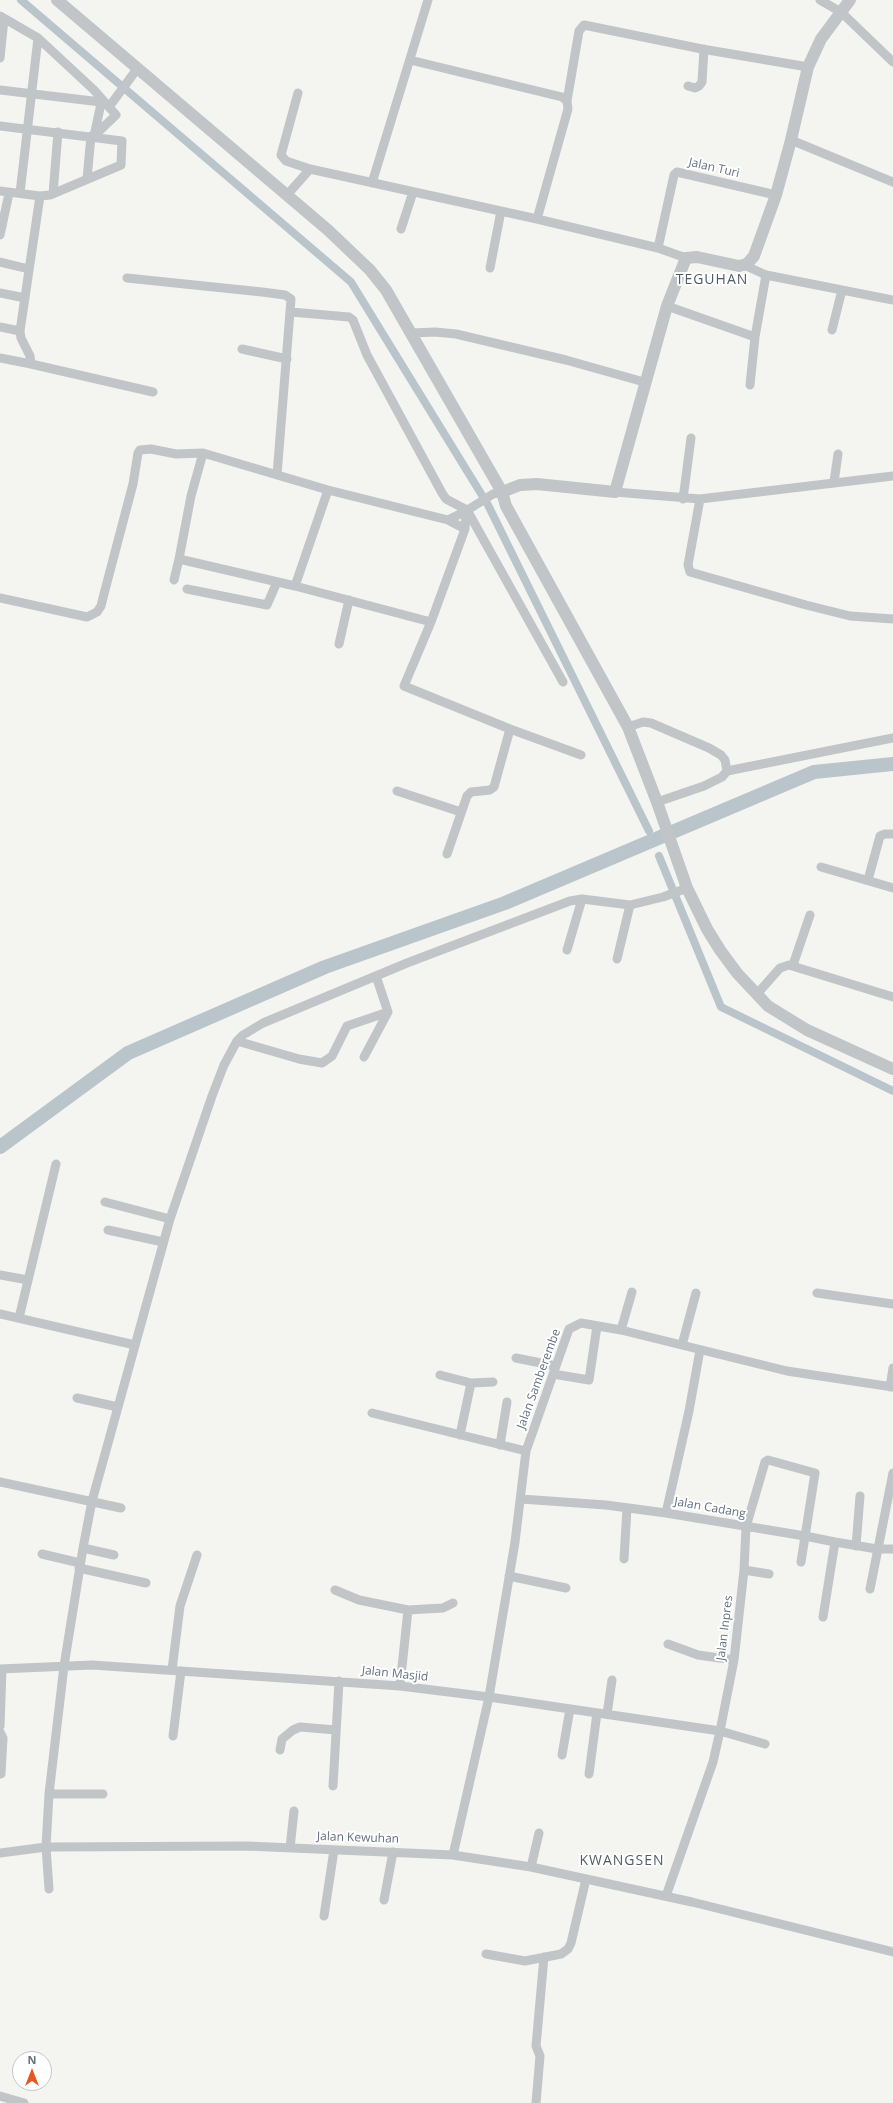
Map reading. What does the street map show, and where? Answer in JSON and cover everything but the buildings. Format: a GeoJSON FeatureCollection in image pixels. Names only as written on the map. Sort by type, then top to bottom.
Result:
{"type":"FeatureCollection","features":[{"type":"Feature","properties":{"kind":"street"},"geometry":{"type":"LineString","coordinates":[[57,0],[136,71],[287,195],[350,250],[370,270],[386,290],[412,333],[498,493],[631,725],[672,846],[684,889],[720,950],[737,973],[768,1006],[787,1019],[893,1069]]}},
{"type":"Feature","properties":{"kind":"street"},"geometry":{"type":"LineString","coordinates":[[372,183],[428,0]]}},
{"type":"Feature","properties":{"kind":"street"},"geometry":{"type":"LineString","coordinates":[[820,0],[841,12],[893,62]]}},
{"type":"Feature","properties":{"kind":"street"},"geometry":{"type":"LineString","coordinates":[[744,266],[754,256],[776,195],[791,140],[808,67],[821,38],[850,0]]}},
{"type":"Feature","properties":{"kind":"street"},"geometry":{"type":"LineString","coordinates":[[0,58],[2,17],[38,38],[106,103],[116,115],[93,136]]}},
{"type":"Feature","properties":{"kind":"street"},"geometry":{"type":"LineString","coordinates":[[537,218],[568,109],[567,101],[579,31],[584,25],[704,49],[808,67]]}},
{"type":"Feature","properties":{"kind":"street"},"geometry":{"type":"LineString","coordinates":[[20,193],[38,38]]}},
{"type":"Feature","properties":{"kind":"street"},"geometry":{"type":"LineString","coordinates":[[688,86],[695,88],[702,82],[704,49]]}},
{"type":"Feature","properties":{"kind":"street"},"geometry":{"type":"LineString","coordinates":[[410,60],[562,97],[567,101]]}},
{"type":"Feature","properties":{"kind":"street"},"geometry":{"type":"LineString","coordinates":[[87,179],[93,136],[106,103],[136,71]]}},
{"type":"Feature","properties":{"kind":"street"},"geometry":{"type":"LineString","coordinates":[[0,90],[106,103]]}},
{"type":"Feature","properties":{"kind":"street"},"geometry":{"type":"LineString","coordinates":[[298,94],[281,155],[286,161],[310,169],[537,218],[658,248],[686,258],[697,257],[744,266],[766,275],[893,300]]}},
{"type":"Feature","properties":{"kind":"street"},"geometry":{"type":"LineString","coordinates":[[0,126],[93,136],[122,141],[121,165],[53,194],[40,196],[0,191]]}},
{"type":"Feature","properties":{"kind":"street"},"geometry":{"type":"LineString","coordinates":[[53,194],[58,132]]}},
{"type":"Feature","properties":{"kind":"street"},"geometry":{"type":"LineString","coordinates":[[791,140],[893,182]]}},
{"type":"Feature","properties":{"kind":"street"},"geometry":{"type":"LineString","coordinates":[[287,195],[310,169]]}},
{"type":"Feature","properties":{"kind":"street","name":"Jalan Turi"},"geometry":{"type":"LineString","coordinates":[[658,248],[674,175],[677,172],[776,195]]}},
{"type":"Feature","properties":{"kind":"street"},"geometry":{"type":"LineString","coordinates":[[401,229],[413,192]]}},
{"type":"Feature","properties":{"kind":"street"},"geometry":{"type":"LineString","coordinates":[[31,364],[30,356],[21,338],[20,331],[40,196]]}},
{"type":"Feature","properties":{"kind":"street"},"geometry":{"type":"LineString","coordinates":[[0,235],[8,198]]}},
{"type":"Feature","properties":{"kind":"street"},"geometry":{"type":"LineString","coordinates":[[490,268],[501,211]]}},
{"type":"Feature","properties":{"kind":"street"},"geometry":{"type":"LineString","coordinates":[[615,492],[623,469],[644,382],[667,306],[686,258]]}},
{"type":"Feature","properties":{"kind":"street"},"geometry":{"type":"LineString","coordinates":[[0,262],[29,268]]}},
{"type":"Feature","properties":{"kind":"street"},"geometry":{"type":"LineString","coordinates":[[750,385],[755,337],[766,275]]}},
{"type":"Feature","properties":{"kind":"street"},"geometry":{"type":"LineString","coordinates":[[126,278],[289,296],[292,302],[277,474]]}},
{"type":"Feature","properties":{"kind":"street"},"geometry":{"type":"LineString","coordinates":[[832,330],[842,290]]}},
{"type":"Feature","properties":{"kind":"street"},"geometry":{"type":"LineString","coordinates":[[0,293],[25,298]]}},
{"type":"Feature","properties":{"kind":"street"},"geometry":{"type":"LineString","coordinates":[[667,306],[755,337]]}},
{"type":"Feature","properties":{"kind":"street"},"geometry":{"type":"LineString","coordinates":[[291,312],[352,318],[367,356],[442,494],[446,500],[468,510],[563,682]]}},
{"type":"Feature","properties":{"kind":"street"},"geometry":{"type":"LineString","coordinates":[[0,327],[20,331]]}},
{"type":"Feature","properties":{"kind":"street"},"geometry":{"type":"LineString","coordinates":[[412,333],[435,332],[456,334],[566,360],[644,382]]}},
{"type":"Feature","properties":{"kind":"street"},"geometry":{"type":"LineString","coordinates":[[242,349],[287,359]]}},
{"type":"Feature","properties":{"kind":"street"},"geometry":{"type":"LineString","coordinates":[[0,358],[153,392]]}},
{"type":"Feature","properties":{"kind":"street"},"geometry":{"type":"LineString","coordinates":[[683,499],[691,438]]}},
{"type":"Feature","properties":{"kind":"street"},"geometry":{"type":"LineString","coordinates":[[0,598],[87,617],[97,612],[101,606],[133,484],[138,453],[140,450],[151,449],[176,454],[203,453],[328,490],[448,520],[465,529]]}},
{"type":"Feature","properties":{"kind":"street"},"geometry":{"type":"LineString","coordinates":[[174,580],[191,496],[203,453]]}},
{"type":"Feature","properties":{"kind":"street"},"geometry":{"type":"LineString","coordinates":[[834,482],[838,454]]}},
{"type":"Feature","properties":{"kind":"street"},"geometry":{"type":"LineString","coordinates":[[448,520],[498,493],[520,485],[537,484],[683,499],[700,499],[893,476]]}},
{"type":"Feature","properties":{"kind":"street"},"geometry":{"type":"LineString","coordinates":[[295,586],[328,490]]}},
{"type":"Feature","properties":{"kind":"street"},"geometry":{"type":"LineString","coordinates":[[700,499],[688,565],[690,572],[850,616],[893,619]]}},
{"type":"Feature","properties":{"kind":"street"},"geometry":{"type":"LineString","coordinates":[[468,510],[465,529],[431,622],[404,686],[510,729],[581,755]]}},
{"type":"Feature","properties":{"kind":"street"},"geometry":{"type":"LineString","coordinates":[[179,559],[295,586],[431,622]]}},
{"type":"Feature","properties":{"kind":"street"},"geometry":{"type":"LineString","coordinates":[[187,589],[267,605],[277,582]]}},
{"type":"Feature","properties":{"kind":"street"},"geometry":{"type":"LineString","coordinates":[[339,644],[349,600]]}},
{"type":"Feature","properties":{"kind":"street"},"geometry":{"type":"LineString","coordinates":[[631,725],[643,722],[651,723],[709,748],[721,755],[725,760],[727,771]]}},
{"type":"Feature","properties":{"kind":"street"},"geometry":{"type":"LineString","coordinates":[[447,854],[467,796],[471,792],[490,790],[494,787],[510,729]]}},
{"type":"Feature","properties":{"kind":"street"},"geometry":{"type":"LineString","coordinates":[[657,802],[704,786],[722,777],[727,771],[893,738]]}},
{"type":"Feature","properties":{"kind":"street"},"geometry":{"type":"LineString","coordinates":[[398,790],[461,812]]}},
{"type":"Feature","properties":{"kind":"street"},"geometry":{"type":"LineString","coordinates":[[868,880],[880,836],[885,834],[893,834]]}},
{"type":"Feature","properties":{"kind":"street"},"geometry":{"type":"LineString","coordinates":[[821,867],[893,888]]}},
{"type":"Feature","properties":{"kind":"street"},"geometry":{"type":"LineString","coordinates":[[50,1889],[46,1847],[49,1794],[64,1666],[92,1501],[170,1219],[212,1096],[224,1065],[237,1041],[243,1035],[263,1023],[376,976],[570,901],[582,899],[630,904],[663,897],[684,889]]}},
{"type":"Feature","properties":{"kind":"street"},"geometry":{"type":"LineString","coordinates":[[567,950],[582,899]]}},
{"type":"Feature","properties":{"kind":"street"},"geometry":{"type":"LineString","coordinates":[[617,959],[630,904]]}},
{"type":"Feature","properties":{"kind":"street"},"geometry":{"type":"LineString","coordinates":[[793,965],[810,915]]}},
{"type":"Feature","properties":{"kind":"street"},"geometry":{"type":"LineString","coordinates":[[757,994],[780,968],[793,965],[893,998]]}},
{"type":"Feature","properties":{"kind":"street"},"geometry":{"type":"LineString","coordinates":[[364,1057],[388,1012],[376,976]]}},
{"type":"Feature","properties":{"kind":"street"},"geometry":{"type":"LineString","coordinates":[[237,1041],[299,1059],[322,1063],[332,1056],[347,1026],[388,1012]]}},
{"type":"Feature","properties":{"kind":"street"},"geometry":{"type":"LineString","coordinates":[[19,1318],[56,1164]]}},
{"type":"Feature","properties":{"kind":"street"},"geometry":{"type":"LineString","coordinates":[[104,1202],[170,1219]]}},
{"type":"Feature","properties":{"kind":"street"},"geometry":{"type":"LineString","coordinates":[[108,1230],[163,1242]]}},
{"type":"Feature","properties":{"kind":"street"},"geometry":{"type":"LineString","coordinates":[[0,1275],[28,1280]]}},
{"type":"Feature","properties":{"kind":"street"},"geometry":{"type":"LineString","coordinates":[[621,1330],[632,1292]]}},
{"type":"Feature","properties":{"kind":"street"},"geometry":{"type":"LineString","coordinates":[[682,1345],[696,1293]]}},
{"type":"Feature","properties":{"kind":"street"},"geometry":{"type":"LineString","coordinates":[[817,1293],[893,1304]]}},
{"type":"Feature","properties":{"kind":"street"},"geometry":{"type":"LineString","coordinates":[[0,1314],[135,1345]]}},
{"type":"Feature","properties":{"kind":"street","name":"Jalan Samberembe"},"geometry":{"type":"LineString","coordinates":[[453,1855],[489,1697],[510,1576],[526,1451],[570,1328],[581,1324],[621,1330],[787,1371],[892,1387],[893,1368]]}},
{"type":"Feature","properties":{"kind":"street"},"geometry":{"type":"LineString","coordinates":[[516,1358],[588,1380],[594,1356],[597,1326]]}},
{"type":"Feature","properties":{"kind":"street"},"geometry":{"type":"LineString","coordinates":[[666,1513],[689,1411],[700,1350]]}},
{"type":"Feature","properties":{"kind":"street"},"geometry":{"type":"LineString","coordinates":[[440,1375],[471,1384],[494,1382]]}},
{"type":"Feature","properties":{"kind":"street"},"geometry":{"type":"LineString","coordinates":[[460,1435],[471,1384]]}},
{"type":"Feature","properties":{"kind":"street"},"geometry":{"type":"LineString","coordinates":[[77,1398],[118,1407]]}},
{"type":"Feature","properties":{"kind":"street"},"geometry":{"type":"LineString","coordinates":[[500,1445],[508,1402]]}},
{"type":"Feature","properties":{"kind":"street"},"geometry":{"type":"LineString","coordinates":[[372,1412],[526,1451]]}},
{"type":"Feature","properties":{"kind":"street","name":"Jalan Inpres"},"geometry":{"type":"LineString","coordinates":[[666,1896],[713,1762],[734,1660],[744,1570],[746,1527],[765,1462],[770,1460],[815,1473],[805,1536]]}},
{"type":"Feature","properties":{"kind":"street"},"geometry":{"type":"LineString","coordinates":[[870,1589],[893,1473]]}},
{"type":"Feature","properties":{"kind":"street"},"geometry":{"type":"LineString","coordinates":[[0,1482],[121,1508]]}},
{"type":"Feature","properties":{"kind":"street"},"geometry":{"type":"LineString","coordinates":[[856,1546],[860,1496]]}},
{"type":"Feature","properties":{"kind":"street","name":"Jalan Cadang"},"geometry":{"type":"LineString","coordinates":[[521,1499],[627,1508],[666,1513],[856,1546],[877,1549],[893,1549]]}},
{"type":"Feature","properties":{"kind":"street"},"geometry":{"type":"LineString","coordinates":[[624,1559],[627,1508]]}},
{"type":"Feature","properties":{"kind":"street"},"geometry":{"type":"LineString","coordinates":[[801,1562],[805,1536]]}},
{"type":"Feature","properties":{"kind":"street"},"geometry":{"type":"LineString","coordinates":[[823,1617],[835,1542]]}},
{"type":"Feature","properties":{"kind":"street"},"geometry":{"type":"LineString","coordinates":[[83,1548],[114,1555]]}},
{"type":"Feature","properties":{"kind":"street"},"geometry":{"type":"LineString","coordinates":[[42,1554],[146,1584]]}},
{"type":"Feature","properties":{"kind":"street"},"geometry":{"type":"LineString","coordinates":[[173,1736],[180,1606],[197,1555]]}},
{"type":"Feature","properties":{"kind":"street"},"geometry":{"type":"LineString","coordinates":[[744,1570],[769,1574]]}},
{"type":"Feature","properties":{"kind":"street"},"geometry":{"type":"LineString","coordinates":[[510,1576],[566,1588]]}},
{"type":"Feature","properties":{"kind":"street"},"geometry":{"type":"LineString","coordinates":[[335,1590],[359,1600],[408,1610],[443,1608],[453,1603]]}},
{"type":"Feature","properties":{"kind":"street"},"geometry":{"type":"LineString","coordinates":[[400,1686],[408,1610]]}},
{"type":"Feature","properties":{"kind":"street"},"geometry":{"type":"LineString","coordinates":[[668,1644],[698,1655],[734,1660]]}},
{"type":"Feature","properties":{"kind":"street","name":"Jalan Masjid"},"geometry":{"type":"LineString","coordinates":[[1,1669],[92,1665],[400,1686],[489,1697],[720,1731],[765,1744]]}},
{"type":"Feature","properties":{"kind":"street"},"geometry":{"type":"LineString","coordinates":[[0,1726],[1,1669]]}},
{"type":"Feature","properties":{"kind":"street"},"geometry":{"type":"LineString","coordinates":[[588,1774],[602,1714],[612,1680]]}},
{"type":"Feature","properties":{"kind":"street"},"geometry":{"type":"LineString","coordinates":[[333,1786],[338,1681]]}},
{"type":"Feature","properties":{"kind":"street"},"geometry":{"type":"LineString","coordinates":[[562,1755],[570,1709]]}},
{"type":"Feature","properties":{"kind":"street"},"geometry":{"type":"LineString","coordinates":[[280,1750],[282,1739],[293,1730],[300,1728],[336,1730]]}},
{"type":"Feature","properties":{"kind":"street"},"geometry":{"type":"LineString","coordinates":[[0,1732],[3,1738],[1,1774]]}},
{"type":"Feature","properties":{"kind":"street"},"geometry":{"type":"LineString","coordinates":[[49,1794],[103,1794]]}},
{"type":"Feature","properties":{"kind":"street"},"geometry":{"type":"LineString","coordinates":[[290,1848],[294,1811]]}},
{"type":"Feature","properties":{"kind":"street"},"geometry":{"type":"LineString","coordinates":[[531,1867],[539,1833]]}},
{"type":"Feature","properties":{"kind":"street","name":"Jalan Kewuhan"},"geometry":{"type":"LineString","coordinates":[[0,1853],[46,1847],[247,1846],[453,1855],[531,1867],[666,1896],[893,1952]]}},
{"type":"Feature","properties":{"kind":"street"},"geometry":{"type":"LineString","coordinates":[[324,1916],[334,1850]]}},
{"type":"Feature","properties":{"kind":"street"},"geometry":{"type":"LineString","coordinates":[[384,1900],[394,1852]]}},
{"type":"Feature","properties":{"kind":"street"},"geometry":{"type":"LineString","coordinates":[[486,1954],[525,1961],[561,1954],[568,1949],[586,1879]]}},
{"type":"Feature","properties":{"kind":"street"},"geometry":{"type":"LineString","coordinates":[[536,2103],[540,2056],[536,2046],[544,1957]]}},
{"type":"Feature","properties":{"kind":"street"},"geometry":{"type":"LineString","coordinates":[[0,2096],[24,2103]]}},
{"type":"Feature","properties":{"kind":"waterway"},"geometry":{"type":"LineString","coordinates":[[21,0],[351,282],[488,505],[649,831]]}},
{"type":"Feature","properties":{"kind":"waterway"},"geometry":{"type":"LineString","coordinates":[[0,1147],[128,1053],[325,967],[505,903],[814,772],[893,764]]}},
{"type":"Feature","properties":{"kind":"waterway"},"geometry":{"type":"LineString","coordinates":[[659,856],[721,1007],[893,1091]]}},
{"type":"Feature","properties":{"kind":"district","name":"TEGUHAN"},"geometry":{"type":"Point","coordinates":[712,280]}},
{"type":"Feature","properties":{"kind":"district","name":"KWANGSEN"},"geometry":{"type":"Point","coordinates":[622,1861]}}]}
